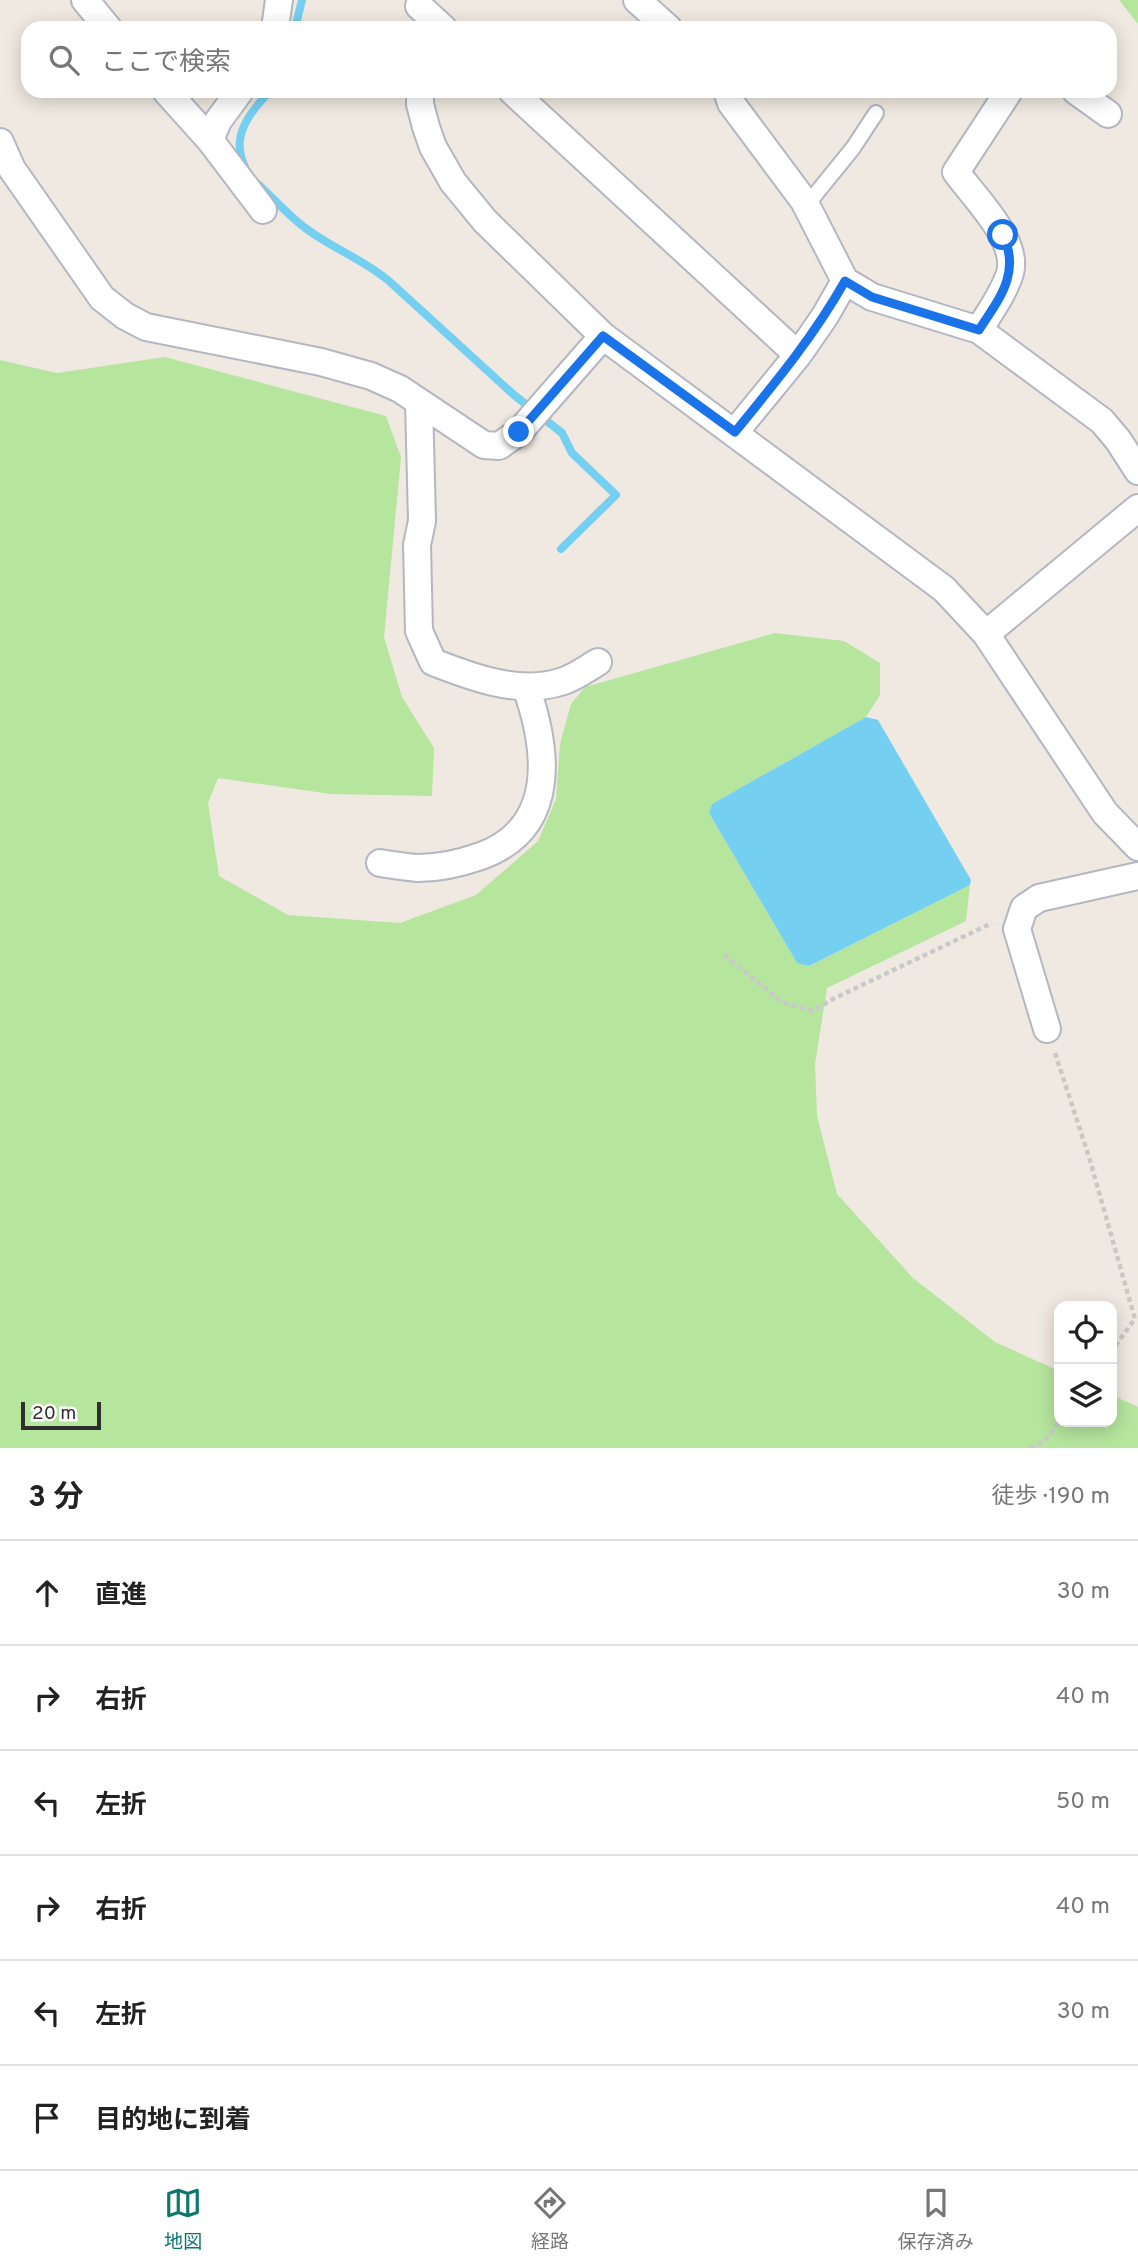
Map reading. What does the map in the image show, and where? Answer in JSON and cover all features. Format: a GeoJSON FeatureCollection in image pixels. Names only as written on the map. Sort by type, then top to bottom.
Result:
{"type":"FeatureCollection","features":[{"type":"Feature","properties":{"kind":"street"},"geometry":{"type":"LineString","coordinates":[[85,0],[102,21]]}},
{"type":"Feature","properties":{"kind":"street"},"geometry":{"type":"LineString","coordinates":[[276,21],[279,0]]}},
{"type":"Feature","properties":{"kind":"street"},"geometry":{"type":"LineString","coordinates":[[637,0],[660,21]]}},
{"type":"Feature","properties":{"kind":"street"},"geometry":{"type":"LineString","coordinates":[[172,98],[210,140],[263,210]]}},
{"type":"Feature","properties":{"kind":"street"},"geometry":{"type":"LineString","coordinates":[[210,140],[218,121],[235,98]]}},
{"type":"Feature","properties":{"kind":"street"},"geometry":{"type":"LineString","coordinates":[[420,98],[433,147],[453,182],[485,220],[603,336],[944,589],[986,634],[1105,813],[1138,848]]}},
{"type":"Feature","properties":{"kind":"street"},"geometry":{"type":"LineString","coordinates":[[520,98],[798,355]]}},
{"type":"Feature","properties":{"kind":"street"},"geometry":{"type":"LineString","coordinates":[[729,98],[806,206],[845,281],[872,297],[979,330],[1102,421],[1138,471]]}},
{"type":"Feature","properties":{"kind":"street"},"geometry":{"type":"LineString","coordinates":[[979,330],[1010,275],[1009,247],[956,172],[1004,98]]}},
{"type":"Feature","properties":{"kind":"street"},"geometry":{"type":"LineString","coordinates":[[1086,98],[1108,114]]}},
{"type":"Feature","properties":{"kind":"street"},"geometry":{"type":"LineString","coordinates":[[0,142],[12,169],[81,270],[102,298],[125,316],[146,327],[321,362],[371,376],[400,389],[484,445],[499,446],[519,432],[603,336]]}},
{"type":"Feature","properties":{"kind":"street"},"geometry":{"type":"LineString","coordinates":[[735,432],[798,355],[845,281]]}},
{"type":"Feature","properties":{"kind":"street"},"geometry":{"type":"LineString","coordinates":[[419,402],[422,522],[417,545],[419,631],[433,662],[467,675],[526,687],[560,682],[598,663]]}},
{"type":"Feature","properties":{"kind":"street"},"geometry":{"type":"LineString","coordinates":[[986,634],[1138,508]]}},
{"type":"Feature","properties":{"kind":"street"},"geometry":{"type":"LineString","coordinates":[[380,863],[419,868],[461,863],[497,850],[522,832],[534,813],[542,781],[542,746],[537,718],[526,687]]}},
{"type":"Feature","properties":{"kind":"street"},"geometry":{"type":"LineString","coordinates":[[1047,1029],[1017,929],[1024,908],[1039,898],[1138,876]]}},
{"type":"Feature","properties":{"kind":"lane"},"geometry":{"type":"LineString","coordinates":[[806,206],[853,148],[876,113]]}},
{"type":"Feature","properties":{"kind":"path"},"geometry":{"type":"LineString","coordinates":[[724,955],[782,1002],[811,1011],[1024,908]]}},
{"type":"Feature","properties":{"kind":"path"},"geometry":{"type":"LineString","coordinates":[[1047,1029],[1089,1157],[1136,1317],[1117,1343]]}},
{"type":"Feature","properties":{"kind":"path"},"geometry":{"type":"LineString","coordinates":[[1030,1448],[1045,1441],[1055,1427]]}},
{"type":"Feature","properties":{"kind":"green space"},"geometry":{"type":"Polygon","coordinates":[[[1119,0],[1138,0],[1138,24],[1119,0]]]}},
{"type":"Feature","properties":{"kind":"green space"},"geometry":{"type":"Polygon","coordinates":[[[165,357],[386,416],[401,457],[384,637],[402,697],[434,748],[432,796],[331,794],[218,778],[208,803],[219,876],[288,915],[400,923],[476,895],[538,841],[556,799],[560,744],[571,704],[585,687],[775,633],[844,641],[880,663],[880,695],[866,717],[712,804],[709,813],[797,963],[809,966],[970,885],[966,921],[827,988],[815,1064],[817,1116],[837,1194],[913,1278],[995,1342],[1054,1369],[1054,1427],[1117,1427],[1117,1397],[1138,1407],[1138,1448],[0,1448],[0,360],[57,373],[165,357]]]}},
{"type":"Feature","properties":{"kind":"water"},"geometry":{"type":"Polygon","coordinates":[[[866,717],[878,720],[971,880],[970,885],[809,966],[797,963],[709,813],[712,804],[866,717]]]}},
{"type":"Feature","properties":{"kind":"waterway"},"geometry":{"type":"LineString","coordinates":[[297,21],[302,0]]}},
{"type":"Feature","properties":{"kind":"waterway"},"geometry":{"type":"LineString","coordinates":[[245,167],[241,156],[241,136],[249,117],[264,98]]}},
{"type":"Feature","properties":{"kind":"waterway"},"geometry":{"type":"LineString","coordinates":[[259,185],[304,227],[389,281],[514,395],[562,433],[572,453],[616,495],[561,549]]}},
{"type":"Feature","properties":{"kind":"route"},"geometry":{"type":"LineString","coordinates":[[519,432],[603,336],[735,432],[798,355],[845,281],[872,297],[979,330],[1010,275],[1009,247],[1003,235]]}}]}
